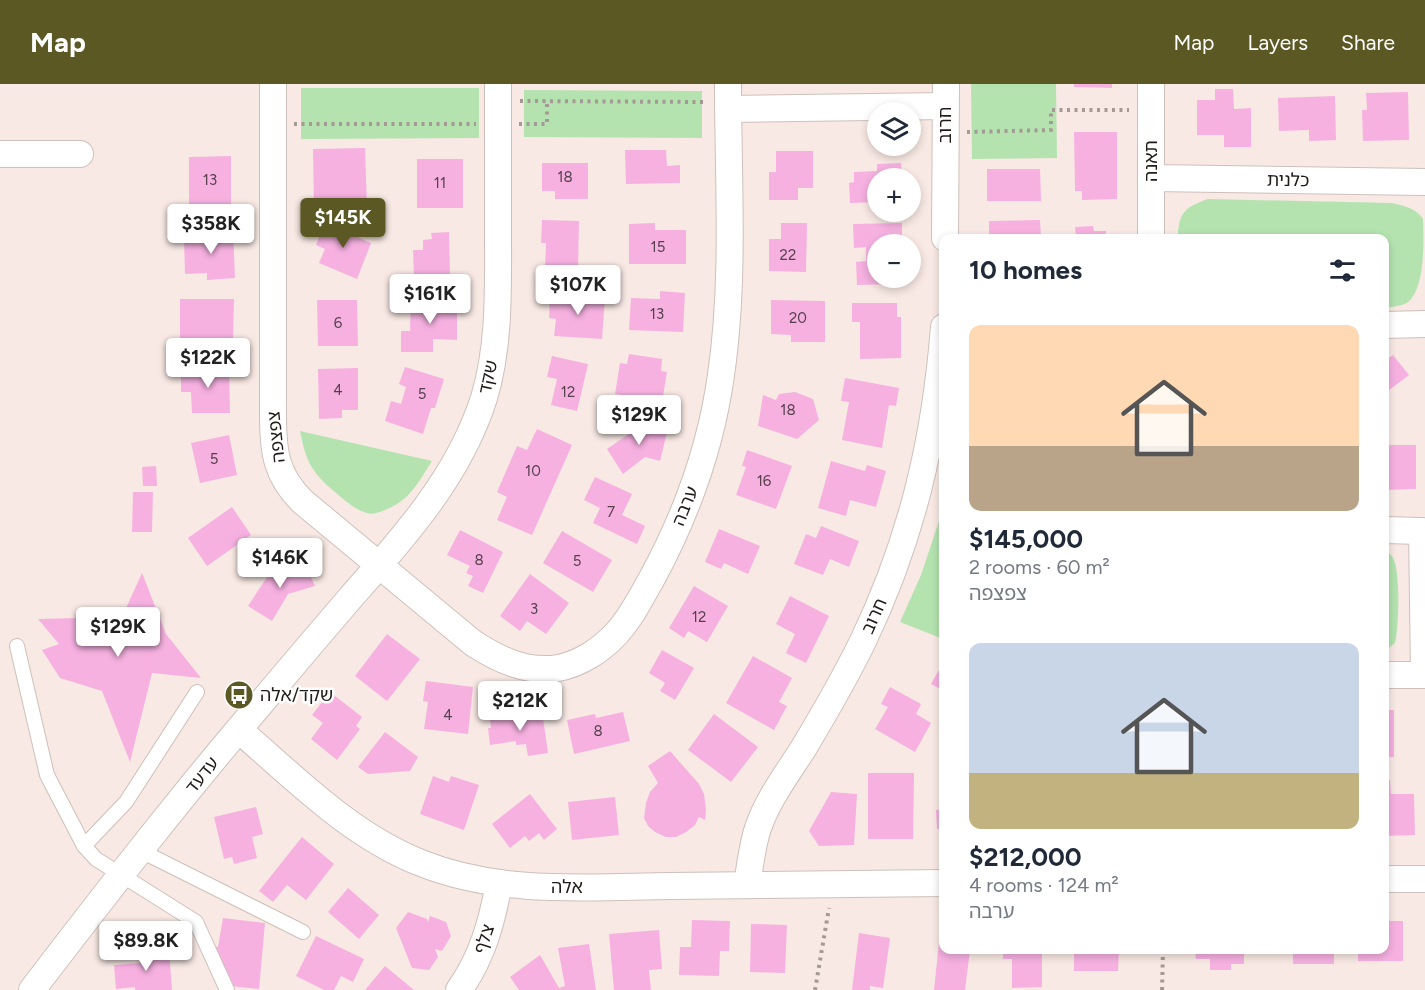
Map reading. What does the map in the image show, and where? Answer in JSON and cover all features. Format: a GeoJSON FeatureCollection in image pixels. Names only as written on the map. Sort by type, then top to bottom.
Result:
{"type":"FeatureCollection","features":[{"type":"Feature","properties":{"kind":"street","name":"צפצפה"},"geometry":{"type":"LineString","coordinates":[[273,84],[273,441],[277,464],[286,484],[294,493],[379,566]]}},
{"type":"Feature","properties":{"kind":"street","name":"תאנה"},"geometry":{"type":"LineString","coordinates":[[1151,84],[1151,234]]}},
{"type":"Feature","properties":{"kind":"street"},"geometry":{"type":"LineString","coordinates":[[728,98],[946,95]]}},
{"type":"Feature","properties":{"kind":"street","name":"חרוב"},"geometry":{"type":"LineString","coordinates":[[945,234],[946,95]]}},
{"type":"Feature","properties":{"kind":"street","name":"ערבה"},"geometry":{"type":"LineString","coordinates":[[379,566],[473,643],[495,657],[538,669],[559,668],[580,661],[599,650],[633,612],[675,532],[704,455],[714,416],[725,341],[729,282],[728,98]]}},
{"type":"Feature","properties":{"kind":"street","name":"שקד"},"geometry":{"type":"LineString","coordinates":[[379,566],[402,540],[456,464],[473,429],[485,396],[492,363],[498,295],[498,103]]}},
{"type":"Feature","properties":{"kind":"street"},"geometry":{"type":"LineString","coordinates":[[0,154],[80,154]]}},
{"type":"Feature","properties":{"kind":"street","name":"כלנית"},"geometry":{"type":"LineString","coordinates":[[1151,178],[1425,182]]}},
{"type":"Feature","properties":{"kind":"street"},"geometry":{"type":"LineString","coordinates":[[1389,325],[1425,324]]}},
{"type":"Feature","properties":{"kind":"street","name":"חרוב"},"geometry":{"type":"LineString","coordinates":[[747,885],[752,849],[767,807],[863,641],[896,563],[928,455],[939,382]]}},
{"type":"Feature","properties":{"kind":"street"},"geometry":{"type":"LineString","coordinates":[[1389,530],[1422,531],[1424,675],[1389,675]]}},
{"type":"Feature","properties":{"kind":"street","name":"עדעד"},"geometry":{"type":"LineString","coordinates":[[32,990],[239,730],[379,566]]}},
{"type":"Feature","properties":{"kind":"street","name":"אלה"},"geometry":{"type":"LineString","coordinates":[[239,730],[333,811],[362,832],[420,863],[450,873],[499,883],[549,887],[939,883]]}},
{"type":"Feature","properties":{"kind":"street"},"geometry":{"type":"LineString","coordinates":[[1389,879],[1425,879]]}},
{"type":"Feature","properties":{"kind":"street","name":"צלף"},"geometry":{"type":"LineString","coordinates":[[459,990],[474,967],[487,936],[499,883]]}},
{"type":"Feature","properties":{"kind":"lane"},"geometry":{"type":"LineString","coordinates":[[17,646],[47,775],[84,846],[96,859],[196,922],[227,990]]}},
{"type":"Feature","properties":{"kind":"lane"},"geometry":{"type":"LineString","coordinates":[[84,846],[126,802],[196,692]]}},
{"type":"Feature","properties":{"kind":"lane"},"geometry":{"type":"LineString","coordinates":[[141,851],[303,932]]}},
{"type":"Feature","properties":{"kind":"path"},"geometry":{"type":"LineString","coordinates":[[273,124],[498,103],[728,98]]}},
{"type":"Feature","properties":{"kind":"path"},"geometry":{"type":"LineString","coordinates":[[498,103],[548,124],[547,101]]}},
{"type":"Feature","properties":{"kind":"path"},"geometry":{"type":"LineString","coordinates":[[945,133],[1051,130],[1052,110],[1151,110]]}},
{"type":"Feature","properties":{"kind":"path"},"geometry":{"type":"LineString","coordinates":[[815,990],[833,884]]}},
{"type":"Feature","properties":{"kind":"path"},"geometry":{"type":"LineString","coordinates":[[1162,990],[1163,954]]}},
{"type":"Feature","properties":{"kind":"green space"},"geometry":{"type":"Polygon","coordinates":[[[971,84],[1056,84],[1057,158],[972,159],[971,84]]]}},
{"type":"Feature","properties":{"kind":"green space"},"geometry":{"type":"Polygon","coordinates":[[[301,88],[479,88],[479,138],[301,139],[301,88]]]}},
{"type":"Feature","properties":{"kind":"green space"},"geometry":{"type":"Polygon","coordinates":[[[524,90],[702,91],[702,138],[524,137],[524,90]]]}},
{"type":"Feature","properties":{"kind":"green space"},"geometry":{"type":"Polygon","coordinates":[[[1208,199],[1392,203],[1409,208],[1423,219],[1422,265],[1417,288],[1407,303],[1389,307],[1389,234],[1178,234],[1181,217],[1188,208],[1208,199]]]}},
{"type":"Feature","properties":{"kind":"green space"},"geometry":{"type":"Polygon","coordinates":[[[300,431],[432,461],[407,496],[394,506],[369,514],[351,505],[316,473],[308,459],[300,431]]]}},
{"type":"Feature","properties":{"kind":"green space"},"geometry":{"type":"Polygon","coordinates":[[[939,521],[939,637],[900,622],[921,575],[939,521]]]}},
{"type":"Feature","properties":{"kind":"green space"},"geometry":{"type":"Polygon","coordinates":[[[1389,554],[1395,563],[1397,573],[1395,643],[1389,648],[1389,554]]]}},
{"type":"Feature","properties":{"kind":"building"},"geometry":{"type":"Polygon","coordinates":[[[1074,84],[1112,84],[1112,88],[1074,87],[1074,84]]]}},
{"type":"Feature","properties":{"kind":"building"},"geometry":{"type":"Polygon","coordinates":[[[1215,89],[1233,89],[1234,109],[1251,108],[1251,147],[1224,147],[1224,135],[1197,135],[1197,100],[1215,100],[1215,89]]]}},
{"type":"Feature","properties":{"kind":"building"},"geometry":{"type":"Polygon","coordinates":[[[1408,92],[1409,140],[1363,141],[1362,110],[1367,110],[1366,93],[1408,92]]]}},
{"type":"Feature","properties":{"kind":"building"},"geometry":{"type":"Polygon","coordinates":[[[1335,96],[1336,140],[1309,141],[1309,130],[1279,131],[1278,98],[1335,96]]]}},
{"type":"Feature","properties":{"kind":"building"},"geometry":{"type":"Polygon","coordinates":[[[1074,132],[1117,132],[1117,199],[1082,200],[1082,191],[1075,191],[1074,132]]]}},
{"type":"Feature","properties":{"kind":"building"},"geometry":{"type":"Polygon","coordinates":[[[365,148],[367,206],[314,208],[313,149],[365,148]]]}},
{"type":"Feature","properties":{"kind":"building"},"geometry":{"type":"Polygon","coordinates":[[[625,150],[666,150],[667,166],[680,165],[680,183],[626,184],[625,150]]]}},
{"type":"Feature","properties":{"kind":"building"},"geometry":{"type":"Polygon","coordinates":[[[776,151],[813,151],[813,188],[798,188],[798,200],[769,200],[769,172],[776,172],[776,151]]]}},
{"type":"Feature","properties":{"kind":"building"},"geometry":{"type":"Polygon","coordinates":[[[231,156],[231,204],[189,204],[189,157],[231,156]]]}},
{"type":"Feature","properties":{"kind":"building"},"geometry":{"type":"Polygon","coordinates":[[[417,159],[463,159],[463,208],[417,208],[417,159]]]}},
{"type":"Feature","properties":{"kind":"building"},"geometry":{"type":"Polygon","coordinates":[[[542,163],[588,163],[588,199],[555,199],[555,191],[542,191],[542,163]]]}},
{"type":"Feature","properties":{"kind":"building"},"geometry":{"type":"Polygon","coordinates":[[[901,163],[901,168],[877,168],[877,164],[901,163]]]}},
{"type":"Feature","properties":{"kind":"building"},"geometry":{"type":"Polygon","coordinates":[[[987,169],[1040,169],[1041,201],[987,201],[987,169]]]}},
{"type":"Feature","properties":{"kind":"building"},"geometry":{"type":"Polygon","coordinates":[[[867,171],[867,202],[850,203],[849,183],[854,182],[854,172],[867,171]]]}},
{"type":"Feature","properties":{"kind":"building"},"geometry":{"type":"Polygon","coordinates":[[[335,219],[360,230],[357,237],[371,243],[357,279],[319,263],[325,249],[316,245],[322,230],[329,233],[335,219]]]}},
{"type":"Feature","properties":{"kind":"building"},"geometry":{"type":"Polygon","coordinates":[[[542,220],[579,221],[578,271],[545,270],[546,243],[541,243],[542,220]]]}},
{"type":"Feature","properties":{"kind":"building"},"geometry":{"type":"Polygon","coordinates":[[[1040,220],[1041,234],[989,234],[989,221],[1040,220]]]}},
{"type":"Feature","properties":{"kind":"building"},"geometry":{"type":"Polygon","coordinates":[[[655,223],[655,230],[686,230],[686,264],[629,264],[629,224],[655,223]]]}},
{"type":"Feature","properties":{"kind":"building"},"geometry":{"type":"Polygon","coordinates":[[[781,223],[807,223],[806,272],[769,271],[769,239],[781,239],[781,223]]]}},
{"type":"Feature","properties":{"kind":"building"},"geometry":{"type":"Polygon","coordinates":[[[902,223],[902,234],[867,234],[867,285],[857,285],[856,262],[866,261],[866,247],[854,248],[853,224],[902,223]]]}},
{"type":"Feature","properties":{"kind":"building"},"geometry":{"type":"Polygon","coordinates":[[[1093,226],[1094,231],[1106,231],[1106,234],[1076,234],[1075,227],[1093,226]]]}},
{"type":"Feature","properties":{"kind":"building"},"geometry":{"type":"Polygon","coordinates":[[[233,229],[235,278],[207,280],[207,273],[185,274],[184,237],[206,236],[206,230],[233,229]]]}},
{"type":"Feature","properties":{"kind":"building"},"geometry":{"type":"Polygon","coordinates":[[[449,232],[450,276],[414,278],[413,250],[423,250],[423,240],[432,239],[431,233],[449,232]]]}},
{"type":"Feature","properties":{"kind":"building"},"geometry":{"type":"Polygon","coordinates":[[[660,291],[685,293],[683,332],[629,330],[631,298],[660,299],[660,291]]]}},
{"type":"Feature","properties":{"kind":"building"},"geometry":{"type":"Polygon","coordinates":[[[550,295],[605,298],[602,339],[554,336],[556,319],[549,318],[550,295]]]}},
{"type":"Feature","properties":{"kind":"building"},"geometry":{"type":"Polygon","coordinates":[[[180,299],[234,299],[233,341],[180,341],[180,299]]]}},
{"type":"Feature","properties":{"kind":"building"},"geometry":{"type":"Polygon","coordinates":[[[317,300],[357,300],[358,346],[318,346],[317,300]]]}},
{"type":"Feature","properties":{"kind":"building"},"geometry":{"type":"Polygon","coordinates":[[[411,300],[457,300],[457,340],[433,339],[433,352],[401,352],[401,331],[410,331],[411,300]]]}},
{"type":"Feature","properties":{"kind":"building"},"geometry":{"type":"Polygon","coordinates":[[[771,300],[825,301],[825,342],[791,342],[791,335],[771,334],[771,300]]]}},
{"type":"Feature","properties":{"kind":"building"},"geometry":{"type":"Polygon","coordinates":[[[852,303],[897,303],[897,317],[901,317],[901,358],[860,359],[860,322],[852,322],[852,303]]]}},
{"type":"Feature","properties":{"kind":"building"},"geometry":{"type":"Polygon","coordinates":[[[629,354],[662,359],[661,371],[667,372],[662,402],[615,394],[620,363],[627,364],[629,354]]]}},
{"type":"Feature","properties":{"kind":"building"},"geometry":{"type":"Polygon","coordinates":[[[1393,355],[1409,375],[1389,390],[1389,358],[1393,355]]]}},
{"type":"Feature","properties":{"kind":"building"},"geometry":{"type":"Polygon","coordinates":[[[552,356],[588,364],[577,411],[551,405],[557,379],[547,377],[552,356]]]}},
{"type":"Feature","properties":{"kind":"building"},"geometry":{"type":"Polygon","coordinates":[[[405,367],[444,379],[435,408],[431,408],[423,434],[385,421],[391,401],[401,404],[406,387],[399,384],[405,367]]]}},
{"type":"Feature","properties":{"kind":"building"},"geometry":{"type":"Polygon","coordinates":[[[229,368],[230,413],[192,413],[191,392],[181,392],[181,369],[229,368]]]}},
{"type":"Feature","properties":{"kind":"building"},"geometry":{"type":"Polygon","coordinates":[[[358,368],[358,410],[342,410],[342,418],[319,419],[318,369],[358,368]]]}},
{"type":"Feature","properties":{"kind":"building"},"geometry":{"type":"Polygon","coordinates":[[[845,378],[899,388],[896,406],[889,405],[882,448],[842,440],[849,402],[841,401],[845,378]]]}},
{"type":"Feature","properties":{"kind":"building"},"geometry":{"type":"Polygon","coordinates":[[[795,392],[813,399],[819,420],[797,439],[758,426],[763,395],[776,400],[779,394],[795,392]]]}},
{"type":"Feature","properties":{"kind":"building"},"geometry":{"type":"Polygon","coordinates":[[[638,420],[668,428],[660,461],[645,457],[623,474],[607,449],[633,431],[638,420]]]}},
{"type":"Feature","properties":{"kind":"building"},"geometry":{"type":"Polygon","coordinates":[[[537,429],[572,445],[532,535],[497,520],[507,497],[497,492],[517,446],[527,450],[537,429]]]}},
{"type":"Feature","properties":{"kind":"building"},"geometry":{"type":"Polygon","coordinates":[[[229,435],[237,475],[200,483],[191,443],[229,435]]]}},
{"type":"Feature","properties":{"kind":"building"},"geometry":{"type":"Polygon","coordinates":[[[1389,445],[1416,445],[1416,489],[1389,490],[1389,445]]]}},
{"type":"Feature","properties":{"kind":"building"},"geometry":{"type":"Polygon","coordinates":[[[747,450],[792,466],[776,509],[736,495],[746,467],[742,466],[747,450]]]}},
{"type":"Feature","properties":{"kind":"building"},"geometry":{"type":"Polygon","coordinates":[[[831,461],[865,471],[867,465],[886,471],[876,507],[850,500],[846,516],[818,508],[831,461]]]}},
{"type":"Feature","properties":{"kind":"building"},"geometry":{"type":"Polygon","coordinates":[[[156,466],[157,486],[143,486],[142,467],[156,466]]]}},
{"type":"Feature","properties":{"kind":"building"},"geometry":{"type":"Polygon","coordinates":[[[595,477],[632,494],[622,515],[645,526],[637,544],[593,523],[600,508],[584,500],[595,477]]]}},
{"type":"Feature","properties":{"kind":"building"},"geometry":{"type":"Polygon","coordinates":[[[133,492],[153,492],[152,532],[132,532],[133,492]]]}},
{"type":"Feature","properties":{"kind":"building"},"geometry":{"type":"Polygon","coordinates":[[[232,507],[251,535],[207,566],[188,538],[232,507]]]}},
{"type":"Feature","properties":{"kind":"building"},"geometry":{"type":"Polygon","coordinates":[[[821,526],[859,541],[849,567],[830,559],[823,575],[794,564],[806,534],[816,538],[821,526]]]}},
{"type":"Feature","properties":{"kind":"building"},"geometry":{"type":"Polygon","coordinates":[[[719,529],[760,546],[748,574],[724,563],[721,569],[705,562],[719,529]]]}},
{"type":"Feature","properties":{"kind":"building"},"geometry":{"type":"Polygon","coordinates":[[[460,530],[503,552],[483,593],[468,586],[473,576],[466,573],[470,566],[447,555],[460,530]]]}},
{"type":"Feature","properties":{"kind":"building"},"geometry":{"type":"Polygon","coordinates":[[[562,531],[612,560],[593,592],[543,563],[562,531]]]}},
{"type":"Feature","properties":{"kind":"building"},"geometry":{"type":"Polygon","coordinates":[[[303,561],[315,586],[288,594],[272,621],[248,606],[271,571],[303,561]]]}},
{"type":"Feature","properties":{"kind":"building"},"geometry":{"type":"Polygon","coordinates":[[[142,573],[166,634],[201,678],[152,673],[130,762],[102,691],[60,678],[42,650],[59,644],[38,619],[122,617],[142,573]]]}},
{"type":"Feature","properties":{"kind":"building"},"geometry":{"type":"Polygon","coordinates":[[[530,574],[569,603],[546,634],[527,621],[520,631],[500,616],[530,574]]]}},
{"type":"Feature","properties":{"kind":"building"},"geometry":{"type":"Polygon","coordinates":[[[694,586],[728,606],[707,642],[688,631],[684,638],[669,628],[694,586]]]}},
{"type":"Feature","properties":{"kind":"building"},"geometry":{"type":"Polygon","coordinates":[[[790,596],[829,616],[806,663],[786,653],[795,634],[776,624],[790,596]]]}},
{"type":"Feature","properties":{"kind":"building"},"geometry":{"type":"Polygon","coordinates":[[[387,634],[420,659],[387,701],[355,676],[387,634]]]}},
{"type":"Feature","properties":{"kind":"building"},"geometry":{"type":"Polygon","coordinates":[[[662,650],[694,668],[675,700],[660,691],[665,683],[649,673],[662,650]]]}},
{"type":"Feature","properties":{"kind":"building"},"geometry":{"type":"Polygon","coordinates":[[[753,656],[792,678],[779,702],[787,706],[774,730],[726,703],[753,656]]]}},
{"type":"Feature","properties":{"kind":"building"},"geometry":{"type":"Polygon","coordinates":[[[939,670],[939,688],[931,684],[939,670]]]}},
{"type":"Feature","properties":{"kind":"building"},"geometry":{"type":"Polygon","coordinates":[[[426,681],[473,687],[468,734],[424,729],[428,702],[423,701],[426,681]]]}},
{"type":"Feature","properties":{"kind":"building"},"geometry":{"type":"Polygon","coordinates":[[[890,687],[921,704],[916,714],[931,723],[915,752],[875,729],[888,707],[881,704],[890,687]]]}},
{"type":"Feature","properties":{"kind":"building"},"geometry":{"type":"Polygon","coordinates":[[[330,692],[362,717],[356,726],[360,729],[337,760],[311,739],[323,723],[312,715],[330,692]]]}},
{"type":"Feature","properties":{"kind":"building"},"geometry":{"type":"Polygon","coordinates":[[[1389,710],[1394,710],[1394,757],[1389,757],[1389,710]]]}},
{"type":"Feature","properties":{"kind":"building"},"geometry":{"type":"Polygon","coordinates":[[[542,711],[548,753],[528,756],[526,744],[516,745],[516,741],[490,745],[488,728],[491,728],[490,718],[542,711]]]}},
{"type":"Feature","properties":{"kind":"building"},"geometry":{"type":"Polygon","coordinates":[[[623,712],[630,741],[574,754],[567,720],[595,714],[596,718],[623,712]]]}},
{"type":"Feature","properties":{"kind":"building"},"geometry":{"type":"Polygon","coordinates":[[[714,714],[758,747],[731,782],[688,750],[714,714]]]}},
{"type":"Feature","properties":{"kind":"building"},"geometry":{"type":"Polygon","coordinates":[[[385,732],[418,757],[410,771],[368,774],[358,767],[385,732]]]}},
{"type":"Feature","properties":{"kind":"building"},"geometry":{"type":"Polygon","coordinates":[[[670,751],[699,784],[704,794],[706,810],[705,820],[699,817],[695,825],[676,837],[666,837],[655,832],[644,818],[650,792],[658,783],[648,766],[670,751]]]}},
{"type":"Feature","properties":{"kind":"building"},"geometry":{"type":"Polygon","coordinates":[[[868,773],[914,773],[913,839],[868,839],[868,773]]]}},
{"type":"Feature","properties":{"kind":"building"},"geometry":{"type":"Polygon","coordinates":[[[433,776],[449,782],[451,776],[479,785],[464,830],[420,814],[433,776]]]}},
{"type":"Feature","properties":{"kind":"building"},"geometry":{"type":"Polygon","coordinates":[[[1389,780],[1391,794],[1414,794],[1415,835],[1389,836],[1389,780]]]}},
{"type":"Feature","properties":{"kind":"building"},"geometry":{"type":"Polygon","coordinates":[[[831,792],[857,794],[854,845],[819,846],[809,831],[831,792]]]}},
{"type":"Feature","properties":{"kind":"building"},"geometry":{"type":"Polygon","coordinates":[[[530,794],[557,829],[544,840],[539,833],[529,841],[525,836],[510,848],[492,824],[530,794]]]}},
{"type":"Feature","properties":{"kind":"building"},"geometry":{"type":"Polygon","coordinates":[[[615,797],[619,835],[572,840],[568,802],[615,797]]]}},
{"type":"Feature","properties":{"kind":"building"},"geometry":{"type":"Polygon","coordinates":[[[256,807],[263,834],[252,837],[257,858],[234,864],[232,857],[224,859],[214,817],[256,807]]]}},
{"type":"Feature","properties":{"kind":"building"},"geometry":{"type":"Polygon","coordinates":[[[936,810],[939,810],[939,829],[937,829],[936,810]]]}},
{"type":"Feature","properties":{"kind":"building"},"geometry":{"type":"Polygon","coordinates":[[[302,837],[334,864],[306,900],[287,885],[273,902],[259,891],[302,837]]]}},
{"type":"Feature","properties":{"kind":"building"},"geometry":{"type":"Polygon","coordinates":[[[348,888],[379,915],[359,939],[328,912],[348,888]]]}},
{"type":"Feature","properties":{"kind":"building"},"geometry":{"type":"Polygon","coordinates":[[[408,912],[427,919],[428,922],[430,916],[446,922],[451,936],[442,951],[435,949],[438,957],[429,970],[412,968],[396,928],[408,912]]]}},
{"type":"Feature","properties":{"kind":"building"},"geometry":{"type":"Polygon","coordinates":[[[223,918],[265,923],[259,989],[231,986],[211,945],[218,947],[223,918]]]}},
{"type":"Feature","properties":{"kind":"building"},"geometry":{"type":"Polygon","coordinates":[[[692,920],[730,921],[729,951],[720,951],[719,976],[679,975],[680,947],[691,947],[692,920]]]}},
{"type":"Feature","properties":{"kind":"building"},"geometry":{"type":"Polygon","coordinates":[[[1389,921],[1403,921],[1403,961],[1358,961],[1358,954],[1389,954],[1389,921]]]}},
{"type":"Feature","properties":{"kind":"building"},"geometry":{"type":"Polygon","coordinates":[[[751,924],[787,925],[785,973],[750,972],[751,924]]]}},
{"type":"Feature","properties":{"kind":"building"},"geometry":{"type":"Polygon","coordinates":[[[659,930],[662,969],[649,970],[651,990],[614,990],[609,934],[659,930]]]}},
{"type":"Feature","properties":{"kind":"building"},"geometry":{"type":"Polygon","coordinates":[[[859,933],[890,938],[883,988],[870,986],[870,990],[852,990],[859,933]]]}},
{"type":"Feature","properties":{"kind":"building"},"geometry":{"type":"Polygon","coordinates":[[[316,936],[364,959],[353,982],[341,976],[334,990],[324,990],[296,976],[316,936]]]}},
{"type":"Feature","properties":{"kind":"building"},"geometry":{"type":"Polygon","coordinates":[[[939,942],[939,954],[970,954],[965,990],[934,990],[939,942]]]}},
{"type":"Feature","properties":{"kind":"building"},"geometry":{"type":"Polygon","coordinates":[[[589,944],[596,990],[519,990],[510,977],[540,955],[559,988],[565,986],[558,948],[589,944]]]}},
{"type":"Feature","properties":{"kind":"building"},"geometry":{"type":"Polygon","coordinates":[[[169,949],[172,990],[135,990],[135,987],[116,989],[114,965],[140,963],[139,951],[169,949]]]}},
{"type":"Feature","properties":{"kind":"building"},"geometry":{"type":"Polygon","coordinates":[[[1003,954],[1042,954],[1042,987],[1012,988],[1012,959],[1003,959],[1003,954]]]}},
{"type":"Feature","properties":{"kind":"building"},"geometry":{"type":"Polygon","coordinates":[[[1074,954],[1119,954],[1118,971],[1074,971],[1074,954]]]}},
{"type":"Feature","properties":{"kind":"building"},"geometry":{"type":"Polygon","coordinates":[[[1195,954],[1244,954],[1244,964],[1231,964],[1231,970],[1210,970],[1210,959],[1196,959],[1195,954]]]}},
{"type":"Feature","properties":{"kind":"building"},"geometry":{"type":"Polygon","coordinates":[[[1293,954],[1334,954],[1334,964],[1293,964],[1293,954]]]}},
{"type":"Feature","properties":{"kind":"building"},"geometry":{"type":"Polygon","coordinates":[[[385,966],[414,990],[365,990],[385,966]]]}},
{"type":"Feature","properties":{"kind":"place","name":"שקד/אלה"},"geometry":{"type":"Point","coordinates":[239,695]}}]}
